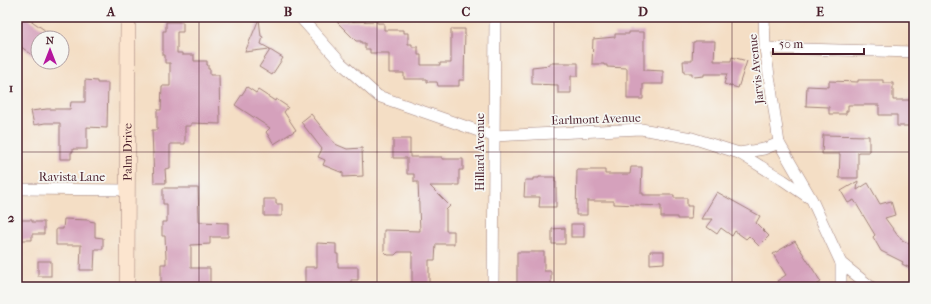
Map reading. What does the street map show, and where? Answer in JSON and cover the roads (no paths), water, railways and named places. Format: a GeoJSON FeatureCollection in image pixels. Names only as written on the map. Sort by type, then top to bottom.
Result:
{"type":"FeatureCollection","features":[{"type":"Feature","properties":{"kind":"street","name":"Palm Drive"},"geometry":{"type":"LineString","coordinates":[[127,287],[128,17]]}},
{"type":"Feature","properties":{"kind":"street","name":"Earlmont Avenue"},"geometry":{"type":"LineString","coordinates":[[300,17],[340,63],[378,96],[493,136],[641,128],[692,138],[739,153],[764,149],[779,143]]}},
{"type":"Feature","properties":{"kind":"street","name":"Hillard Avenue"},"geometry":{"type":"LineString","coordinates":[[492,287],[495,17]]}},
{"type":"Feature","properties":{"kind":"street","name":"Jarvis Avenue"},"geometry":{"type":"LineString","coordinates":[[764,17],[765,48],[779,143]]}},
{"type":"Feature","properties":{"kind":"street"},"geometry":{"type":"LineString","coordinates":[[765,48],[914,52]]}},
{"type":"Feature","properties":{"kind":"street"},"geometry":{"type":"LineString","coordinates":[[779,143],[812,200],[841,263],[841,287]]}},
{"type":"Feature","properties":{"kind":"street"},"geometry":{"type":"LineString","coordinates":[[739,153],[784,180],[812,200]]}},
{"type":"Feature","properties":{"kind":"street","name":"Ravista Lane"},"geometry":{"type":"LineString","coordinates":[[17,189],[127,190]]}},
{"type":"Feature","properties":{"kind":"street"},"geometry":{"type":"LineString","coordinates":[[841,263],[871,287]]}}]}
